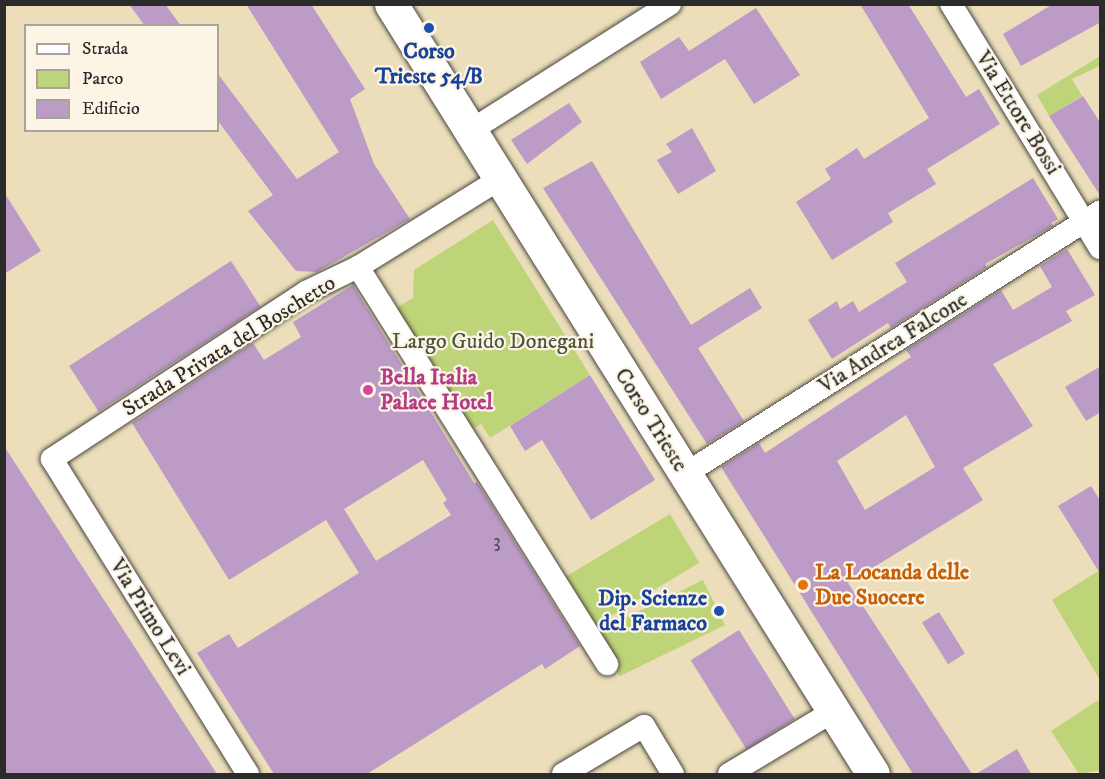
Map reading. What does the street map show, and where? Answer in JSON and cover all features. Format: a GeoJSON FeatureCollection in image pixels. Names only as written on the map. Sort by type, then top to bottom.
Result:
{"type":"FeatureCollection","features":[{"type":"Feature","properties":{"kind":"main road","name":"Corso Trieste"},"geometry":{"type":"LineString","coordinates":[[391,4],[834,711],[867,772]]}},
{"type":"Feature","properties":{"kind":"street"},"geometry":{"type":"LineString","coordinates":[[470,132],[670,4]]}},
{"type":"Feature","properties":{"kind":"street","name":"Via Ettore Bossi"},"geometry":{"type":"LineString","coordinates":[[951,4],[1093,217],[1101,248]]}},
{"type":"Feature","properties":{"kind":"street","name":"Strada Privata del Boschetto"},"geometry":{"type":"LineString","coordinates":[[52,459],[306,292],[358,267],[500,179]]}},
{"type":"Feature","properties":{"kind":"street","name":"Via Andrea Falcone"},"geometry":{"type":"LineString","coordinates":[[685,474],[1093,217]]}},
{"type":"Feature","properties":{"kind":"street"},"geometry":{"type":"LineString","coordinates":[[358,267],[607,664]]}},
{"type":"Feature","properties":{"kind":"street","name":"Via Primo Levi"},"geometry":{"type":"LineString","coordinates":[[52,459],[248,774]]}},
{"type":"Feature","properties":{"kind":"street"},"geometry":{"type":"LineString","coordinates":[[729,774],[834,711]]}},
{"type":"Feature","properties":{"kind":"street"},"geometry":{"type":"LineString","coordinates":[[563,774],[644,726],[673,774]]}},
{"type":"Feature","properties":{"kind":"green space"},"geometry":{"type":"Polygon","coordinates":[[[1100,56],[1100,66],[1072,79],[1082,96],[1049,116],[1037,95],[1100,56]]]}},
{"type":"Feature","properties":{"kind":"green space","name":"Largo Guido Donegani"},"geometry":{"type":"Polygon","coordinates":[[[493,220],[590,375],[490,438],[481,424],[465,434],[396,308],[413,298],[414,270],[493,220]]]}},
{"type":"Feature","properties":{"kind":"green space"},"geometry":{"type":"Polygon","coordinates":[[[670,514],[699,563],[596,625],[566,576],[670,514]]]}},
{"type":"Feature","properties":{"kind":"green space"},"geometry":{"type":"Polygon","coordinates":[[[1100,570],[1100,680],[1052,600],[1100,570]]]}},
{"type":"Feature","properties":{"kind":"green space"},"geometry":{"type":"Polygon","coordinates":[[[703,580],[725,625],[620,676],[598,631],[703,580]]]}},
{"type":"Feature","properties":{"kind":"green space"},"geometry":{"type":"Polygon","coordinates":[[[1100,699],[1100,770],[1079,774],[1051,731],[1100,699]]]}},
{"type":"Feature","properties":{"kind":"building"},"geometry":{"type":"Polygon","coordinates":[[[129,4],[165,4],[180,24],[144,24],[129,4]]]}},
{"type":"Feature","properties":{"kind":"building"},"geometry":{"type":"Polygon","coordinates":[[[246,4],[311,4],[365,89],[350,99],[374,164],[410,219],[317,272],[296,271],[248,211],[273,195],[219,122],[219,75],[297,179],[339,152],[246,4]]]}},
{"type":"Feature","properties":{"kind":"building"},"geometry":{"type":"Polygon","coordinates":[[[860,4],[908,4],[966,97],[979,89],[1000,124],[927,169],[936,184],[888,213],[893,222],[832,260],[796,202],[831,179],[825,169],[857,148],[864,159],[929,118],[860,4]]]}},
{"type":"Feature","properties":{"kind":"building"},"geometry":{"type":"Polygon","coordinates":[[[1053,4],[1101,4],[1101,22],[1021,66],[1003,34],[1053,4]]]}},
{"type":"Feature","properties":{"kind":"building"},"geometry":{"type":"Polygon","coordinates":[[[756,8],[800,75],[754,104],[725,59],[661,99],[640,62],[679,37],[689,51],[756,8]]]}},
{"type":"Feature","properties":{"kind":"building"},"geometry":{"type":"Polygon","coordinates":[[[1083,96],[1101,124],[1101,197],[1049,116],[1083,96]]]}},
{"type":"Feature","properties":{"kind":"building"},"geometry":{"type":"Polygon","coordinates":[[[569,103],[582,122],[527,164],[511,140],[569,103]]]}},
{"type":"Feature","properties":{"kind":"building"},"geometry":{"type":"Polygon","coordinates":[[[692,128],[716,171],[678,194],[657,160],[672,152],[666,144],[692,128]]]}},
{"type":"Feature","properties":{"kind":"building"},"geometry":{"type":"Polygon","coordinates":[[[592,161],[691,325],[750,288],[762,308],[698,348],[744,421],[707,444],[543,188],[592,161]]]}},
{"type":"Feature","properties":{"kind":"building"},"geometry":{"type":"Polygon","coordinates":[[[1033,178],[1058,219],[1051,223],[1053,226],[985,264],[987,267],[891,328],[888,323],[832,359],[808,320],[837,301],[840,309],[853,301],[859,312],[907,282],[895,263],[1033,178]]]}},
{"type":"Feature","properties":{"kind":"building"},"geometry":{"type":"Polygon","coordinates":[[[4,192],[41,251],[4,274],[4,192]]]}},
{"type":"Feature","properties":{"kind":"building"},"geometry":{"type":"Polygon","coordinates":[[[1067,249],[1095,295],[1066,311],[1072,321],[993,364],[1033,426],[963,468],[983,500],[848,583],[972,774],[913,774],[721,467],[759,443],[765,453],[911,357],[906,350],[1001,290],[1013,310],[1052,287],[1040,266],[1067,249]],[[906,415],[837,461],[865,510],[935,467],[906,415]]]}},
{"type":"Feature","properties":{"kind":"building"},"geometry":{"type":"Polygon","coordinates":[[[231,261],[260,306],[99,411],[69,366],[231,261]]]}},
{"type":"Feature","properties":{"kind":"building"},"geometry":{"type":"Polygon","coordinates":[[[353,285],[474,483],[477,482],[580,646],[545,669],[542,664],[367,774],[274,774],[197,653],[229,634],[238,648],[359,573],[326,520],[229,580],[132,423],[253,343],[264,360],[301,337],[293,322],[353,285]],[[423,460],[344,509],[376,561],[451,515],[443,503],[447,500],[423,460]]]}},
{"type":"Feature","properties":{"kind":"building"},"geometry":{"type":"Polygon","coordinates":[[[1101,366],[1101,412],[1086,421],[1065,387],[1101,366]]]}},
{"type":"Feature","properties":{"kind":"building"},"geometry":{"type":"Polygon","coordinates":[[[590,375],[655,480],[591,520],[542,440],[525,451],[510,426],[590,375]]]}},
{"type":"Feature","properties":{"kind":"building"},"geometry":{"type":"Polygon","coordinates":[[[4,446],[217,774],[4,774],[4,446]]]}},
{"type":"Feature","properties":{"kind":"building"},"geometry":{"type":"Polygon","coordinates":[[[1091,486],[1101,502],[1101,575],[1058,506],[1091,486]]]}},
{"type":"Feature","properties":{"kind":"building"},"geometry":{"type":"Polygon","coordinates":[[[939,612],[965,654],[948,664],[922,623],[939,612]]]}},
{"type":"Feature","properties":{"kind":"building"},"geometry":{"type":"Polygon","coordinates":[[[739,630],[795,719],[746,749],[691,660],[739,630]]]}},
{"type":"Feature","properties":{"kind":"building"},"geometry":{"type":"Polygon","coordinates":[[[1017,749],[1031,774],[976,774],[1017,749]]]}},
{"type":"Feature","properties":{"kind":"place","name":"Corso Trieste 54/B"},"geometry":{"type":"Point","coordinates":[429,28]}},
{"type":"Feature","properties":{"kind":"place","name":"Bella Italia Palace Hotel"},"geometry":{"type":"Point","coordinates":[368,390]}},
{"type":"Feature","properties":{"kind":"place","name":"La Locanda delle Due Suocere"},"geometry":{"type":"Point","coordinates":[803,585]}},
{"type":"Feature","properties":{"kind":"place","name":"Dip. Scienze del Farmaco"},"geometry":{"type":"Point","coordinates":[719,611]}}]}
